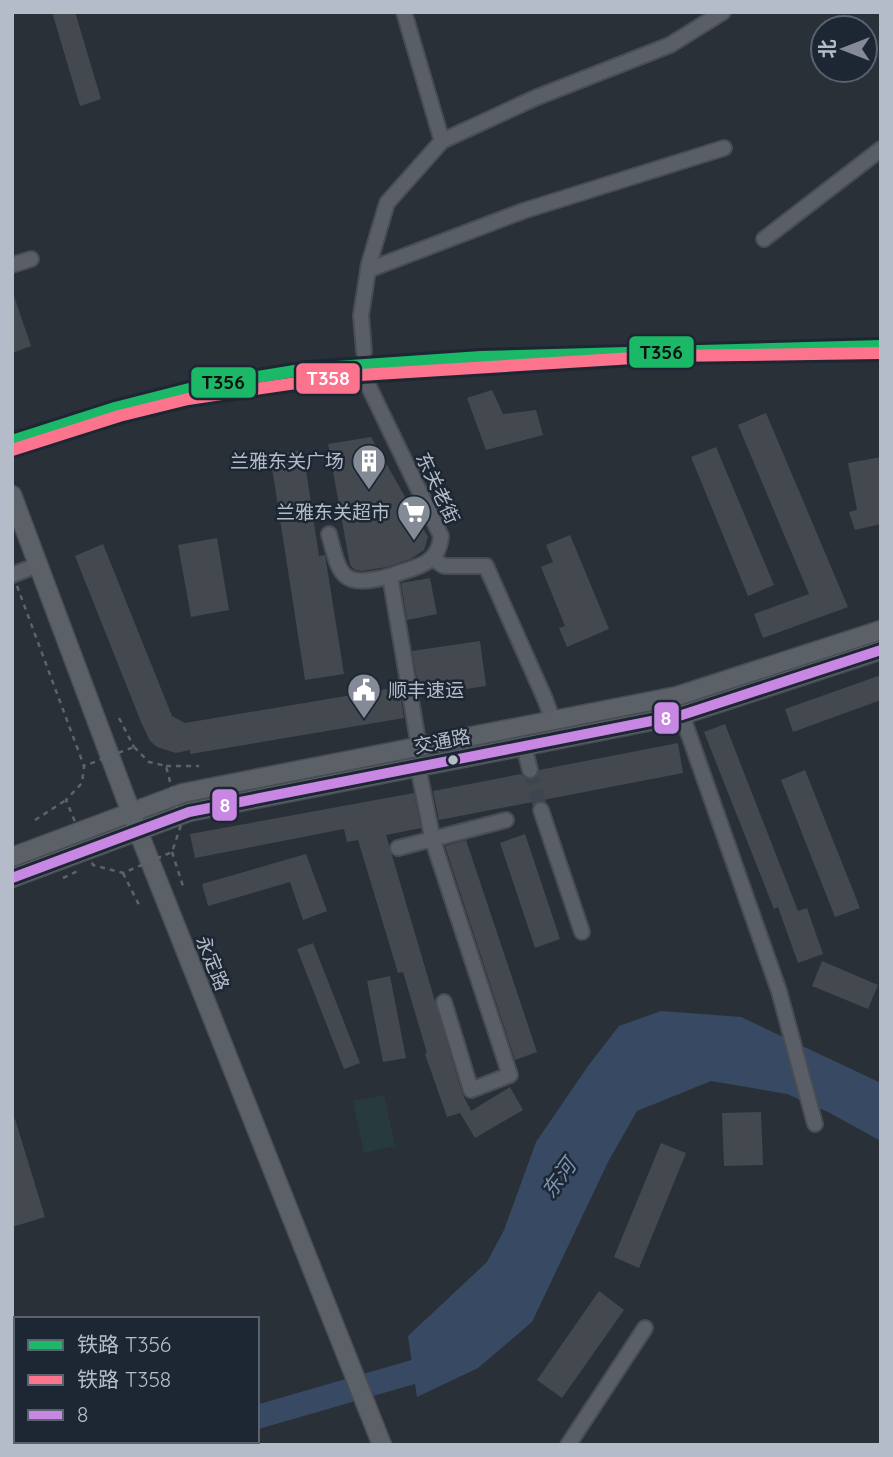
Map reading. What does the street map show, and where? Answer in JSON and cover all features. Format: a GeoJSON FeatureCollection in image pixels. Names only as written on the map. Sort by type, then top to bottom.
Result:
{"type":"FeatureCollection","features":[{"type":"Feature","properties":{"kind":"main road","name":"永定路"},"geometry":{"type":"LineString","coordinates":[[12,495],[138,831],[381,1442]]}},
{"type":"Feature","properties":{"kind":"main road","name":"交通路"},"geometry":{"type":"LineString","coordinates":[[12,857],[183,793],[677,696],[881,629]]}},
{"type":"Feature","properties":{"kind":"main road","name":"交通路"},"geometry":{"type":"LineString","coordinates":[[12,878],[189,812],[682,715],[881,650]]}},
{"type":"Feature","properties":{"kind":"street"},"geometry":{"type":"LineString","coordinates":[[404,12],[442,141]]}},
{"type":"Feature","properties":{"kind":"street"},"geometry":{"type":"LineString","coordinates":[[364,352],[361,314],[368,270],[387,203],[442,141],[534,99],[670,44],[723,12]]}},
{"type":"Feature","properties":{"kind":"street"},"geometry":{"type":"LineString","coordinates":[[368,270],[523,211],[724,148]]}},
{"type":"Feature","properties":{"kind":"street"},"geometry":{"type":"LineString","coordinates":[[764,239],[881,149]]}},
{"type":"Feature","properties":{"kind":"street"},"geometry":{"type":"LineString","coordinates":[[12,265],[31,259]]}},
{"type":"Feature","properties":{"kind":"street","name":"东关老街"},"geometry":{"type":"LineString","coordinates":[[369,387],[441,536],[440,550],[433,559]]}},
{"type":"Feature","properties":{"kind":"street"},"geometry":{"type":"LineString","coordinates":[[329,534],[338,570],[345,577],[371,581],[433,559],[444,565],[486,566],[545,699],[552,721]]}},
{"type":"Feature","properties":{"kind":"street"},"geometry":{"type":"LineString","coordinates":[[15,580],[38,565]]}},
{"type":"Feature","properties":{"kind":"street"},"geometry":{"type":"LineString","coordinates":[[390,576],[419,747]]}},
{"type":"Feature","properties":{"kind":"street"},"geometry":{"type":"LineString","coordinates":[[682,715],[779,991],[815,1124]]}},
{"type":"Feature","properties":{"kind":"street"},"geometry":{"type":"LineString","coordinates":[[524,746],[530,770]]}},
{"type":"Feature","properties":{"kind":"street"},"geometry":{"type":"LineString","coordinates":[[418,767],[433,841],[510,1075],[471,1090],[444,1002]]}},
{"type":"Feature","properties":{"kind":"street"},"geometry":{"type":"LineString","coordinates":[[541,810],[582,932]]}},
{"type":"Feature","properties":{"kind":"street"},"geometry":{"type":"LineString","coordinates":[[398,848],[506,820]]}},
{"type":"Feature","properties":{"kind":"street"},"geometry":{"type":"LineString","coordinates":[[568,1445],[645,1328]]}},
{"type":"Feature","properties":{"kind":"path"},"geometry":{"type":"LineString","coordinates":[[15,580],[84,766],[82,783],[66,800],[35,820]]}},
{"type":"Feature","properties":{"kind":"path"},"geometry":{"type":"LineString","coordinates":[[119,718],[134,747],[149,762],[166,766],[200,766]]}},
{"type":"Feature","properties":{"kind":"path"},"geometry":{"type":"LineString","coordinates":[[84,766],[134,747]]}},
{"type":"Feature","properties":{"kind":"path"},"geometry":{"type":"LineString","coordinates":[[166,766],[181,825],[172,852],[183,886]]}},
{"type":"Feature","properties":{"kind":"path"},"geometry":{"type":"LineString","coordinates":[[66,800],[93,864],[123,873],[172,852]]}},
{"type":"Feature","properties":{"kind":"path"},"geometry":{"type":"LineString","coordinates":[[123,873],[140,907]]}},
{"type":"Feature","properties":{"kind":"green space"},"geometry":{"type":"Polygon","coordinates":[[[384,1095],[395,1146],[364,1153],[353,1101],[384,1095]]]}},
{"type":"Feature","properties":{"kind":"water"},"geometry":{"type":"Polygon","coordinates":[[[661,1011],[741,1017],[881,1083],[881,1141],[828,1112],[787,1094],[711,1081],[637,1111],[609,1160],[532,1322],[478,1368],[417,1397],[408,1336],[487,1262],[504,1230],[536,1142],[619,1026],[661,1011]]]}},
{"type":"Feature","properties":{"kind":"building"},"geometry":{"type":"Polygon","coordinates":[[[52,12],[75,12],[101,99],[80,106],[52,12]]]}},
{"type":"Feature","properties":{"kind":"building"},"geometry":{"type":"Polygon","coordinates":[[[12,296],[31,346],[12,353],[12,296]]]}},
{"type":"Feature","properties":{"kind":"building"},"geometry":{"type":"Polygon","coordinates":[[[492,390],[503,414],[536,410],[543,435],[486,450],[467,398],[492,390]]]}},
{"type":"Feature","properties":{"kind":"building"},"geometry":{"type":"Polygon","coordinates":[[[766,413],[848,607],[763,638],[754,614],[809,594],[738,425],[766,413]]]}},
{"type":"Feature","properties":{"kind":"building","name":"兰雅东关广场"},"geometry":{"type":"Polygon","coordinates":[[[371,437],[428,537],[424,550],[411,559],[362,571],[355,570],[350,565],[328,444],[371,437]]]}},
{"type":"Feature","properties":{"kind":"building"},"geometry":{"type":"Polygon","coordinates":[[[716,447],[774,585],[748,596],[691,457],[716,447]]]}},
{"type":"Feature","properties":{"kind":"building"},"geometry":{"type":"Polygon","coordinates":[[[303,450],[319,556],[325,555],[344,674],[305,680],[270,455],[303,450]]]}},
{"type":"Feature","properties":{"kind":"building"},"geometry":{"type":"Polygon","coordinates":[[[881,457],[881,524],[855,530],[849,512],[857,510],[848,463],[881,457]]]}},
{"type":"Feature","properties":{"kind":"building"},"geometry":{"type":"Polygon","coordinates":[[[570,535],[609,629],[567,647],[559,628],[565,626],[541,567],[553,562],[546,545],[570,535]]]}},
{"type":"Feature","properties":{"kind":"building"},"geometry":{"type":"Polygon","coordinates":[[[217,538],[229,610],[191,617],[178,545],[217,538]]]}},
{"type":"Feature","properties":{"kind":"building"},"geometry":{"type":"Polygon","coordinates":[[[103,544],[172,716],[185,723],[399,687],[404,718],[190,754],[190,750],[176,753],[157,747],[150,741],[141,722],[75,556],[103,544]]]}},
{"type":"Feature","properties":{"kind":"building"},"geometry":{"type":"Polygon","coordinates":[[[430,578],[437,614],[407,620],[401,583],[430,578]]]}},
{"type":"Feature","properties":{"kind":"building"},"geometry":{"type":"Polygon","coordinates":[[[480,641],[486,686],[420,696],[412,651],[480,641]]]}},
{"type":"Feature","properties":{"kind":"building"},"geometry":{"type":"Polygon","coordinates":[[[881,675],[881,700],[793,732],[785,709],[881,675]]]}},
{"type":"Feature","properties":{"kind":"building"},"geometry":{"type":"Polygon","coordinates":[[[725,724],[798,911],[807,908],[823,954],[798,963],[778,907],[774,909],[704,732],[725,724]]]}},
{"type":"Feature","properties":{"kind":"building"},"geometry":{"type":"Polygon","coordinates":[[[678,743],[683,773],[439,820],[433,791],[521,774],[532,779],[537,776],[539,770],[678,743]]]}},
{"type":"Feature","properties":{"kind":"building"},"geometry":{"type":"Polygon","coordinates":[[[805,770],[860,908],[835,917],[781,780],[805,770]]]}},
{"type":"Feature","properties":{"kind":"building"},"geometry":{"type":"Polygon","coordinates":[[[414,793],[421,828],[386,835],[462,1093],[471,1111],[510,1087],[523,1110],[475,1138],[460,1113],[447,1117],[425,1054],[427,1053],[403,972],[398,973],[358,840],[347,842],[344,829],[195,858],[190,834],[414,793]]]}},
{"type":"Feature","properties":{"kind":"building"},"geometry":{"type":"Polygon","coordinates":[[[525,834],[560,939],[535,948],[500,843],[525,834]]]}},
{"type":"Feature","properties":{"kind":"building"},"geometry":{"type":"Polygon","coordinates":[[[466,840],[537,1052],[515,1060],[445,846],[466,840]]]}},
{"type":"Feature","properties":{"kind":"building"},"geometry":{"type":"Polygon","coordinates":[[[306,854],[327,911],[303,920],[290,882],[208,906],[202,884],[306,854]]]}},
{"type":"Feature","properties":{"kind":"building"},"geometry":{"type":"Polygon","coordinates":[[[313,943],[360,1063],[344,1069],[297,949],[313,943]]]}},
{"type":"Feature","properties":{"kind":"building"},"geometry":{"type":"Polygon","coordinates":[[[822,961],[878,985],[868,1009],[812,986],[822,961]]]}},
{"type":"Feature","properties":{"kind":"building"},"geometry":{"type":"Polygon","coordinates":[[[390,976],[406,1058],[383,1062],[367,981],[390,976]]]}},
{"type":"Feature","properties":{"kind":"building"},"geometry":{"type":"Polygon","coordinates":[[[761,1112],[763,1165],[724,1166],[722,1113],[761,1112]]]}},
{"type":"Feature","properties":{"kind":"building"},"geometry":{"type":"Polygon","coordinates":[[[15,1119],[45,1217],[12,1227],[12,1120],[15,1119]]]}},
{"type":"Feature","properties":{"kind":"building"},"geometry":{"type":"Polygon","coordinates":[[[661,1143],[686,1153],[639,1268],[614,1257],[661,1143]]]}},
{"type":"Feature","properties":{"kind":"building"},"geometry":{"type":"Polygon","coordinates":[[[599,1291],[624,1310],[562,1398],[537,1380],[599,1291]]]}},
{"type":"Feature","properties":{"kind":"waterway","name":"东河"},"geometry":{"type":"LineString","coordinates":[[259,1416],[420,1370],[435,1350]]}},
{"type":"Feature","properties":{"kind":"waterway","name":"东河"},"geometry":{"type":"LineString","coordinates":[[127,1445],[136,1443]]}},
{"type":"Feature","properties":{"kind":"tunnel"},"geometry":{"type":"LineString","coordinates":[[364,352],[369,387]]}},
{"type":"Feature","properties":{"kind":"tunnel"},"geometry":{"type":"LineString","coordinates":[[530,770],[541,810]]}},
{"type":"Feature","properties":{"kind":"rail line","name":"T356"},"geometry":{"type":"LineString","coordinates":[[12,441],[115,408],[201,386],[307,369],[481,357],[881,346]]}},
{"type":"Feature","properties":{"kind":"rail line","name":"T358"},"geometry":{"type":"LineString","coordinates":[[12,450],[119,416],[188,399],[344,376],[666,356],[881,353]]}},
{"type":"Feature","properties":{"kind":"transit line","name":"8"},"geometry":{"type":"LineString","coordinates":[[12,878],[189,812],[682,715],[881,650]]}},
{"type":"Feature","properties":{"kind":"place","name":"兰雅东关广场"},"geometry":{"type":"Point","coordinates":[369,491]}},
{"type":"Feature","properties":{"kind":"place","name":"兰雅东关超市"},"geometry":{"type":"Point","coordinates":[414,542]}},
{"type":"Feature","properties":{"kind":"place","name":"顺丰速运"},"geometry":{"type":"Point","coordinates":[364,720]}}]}
